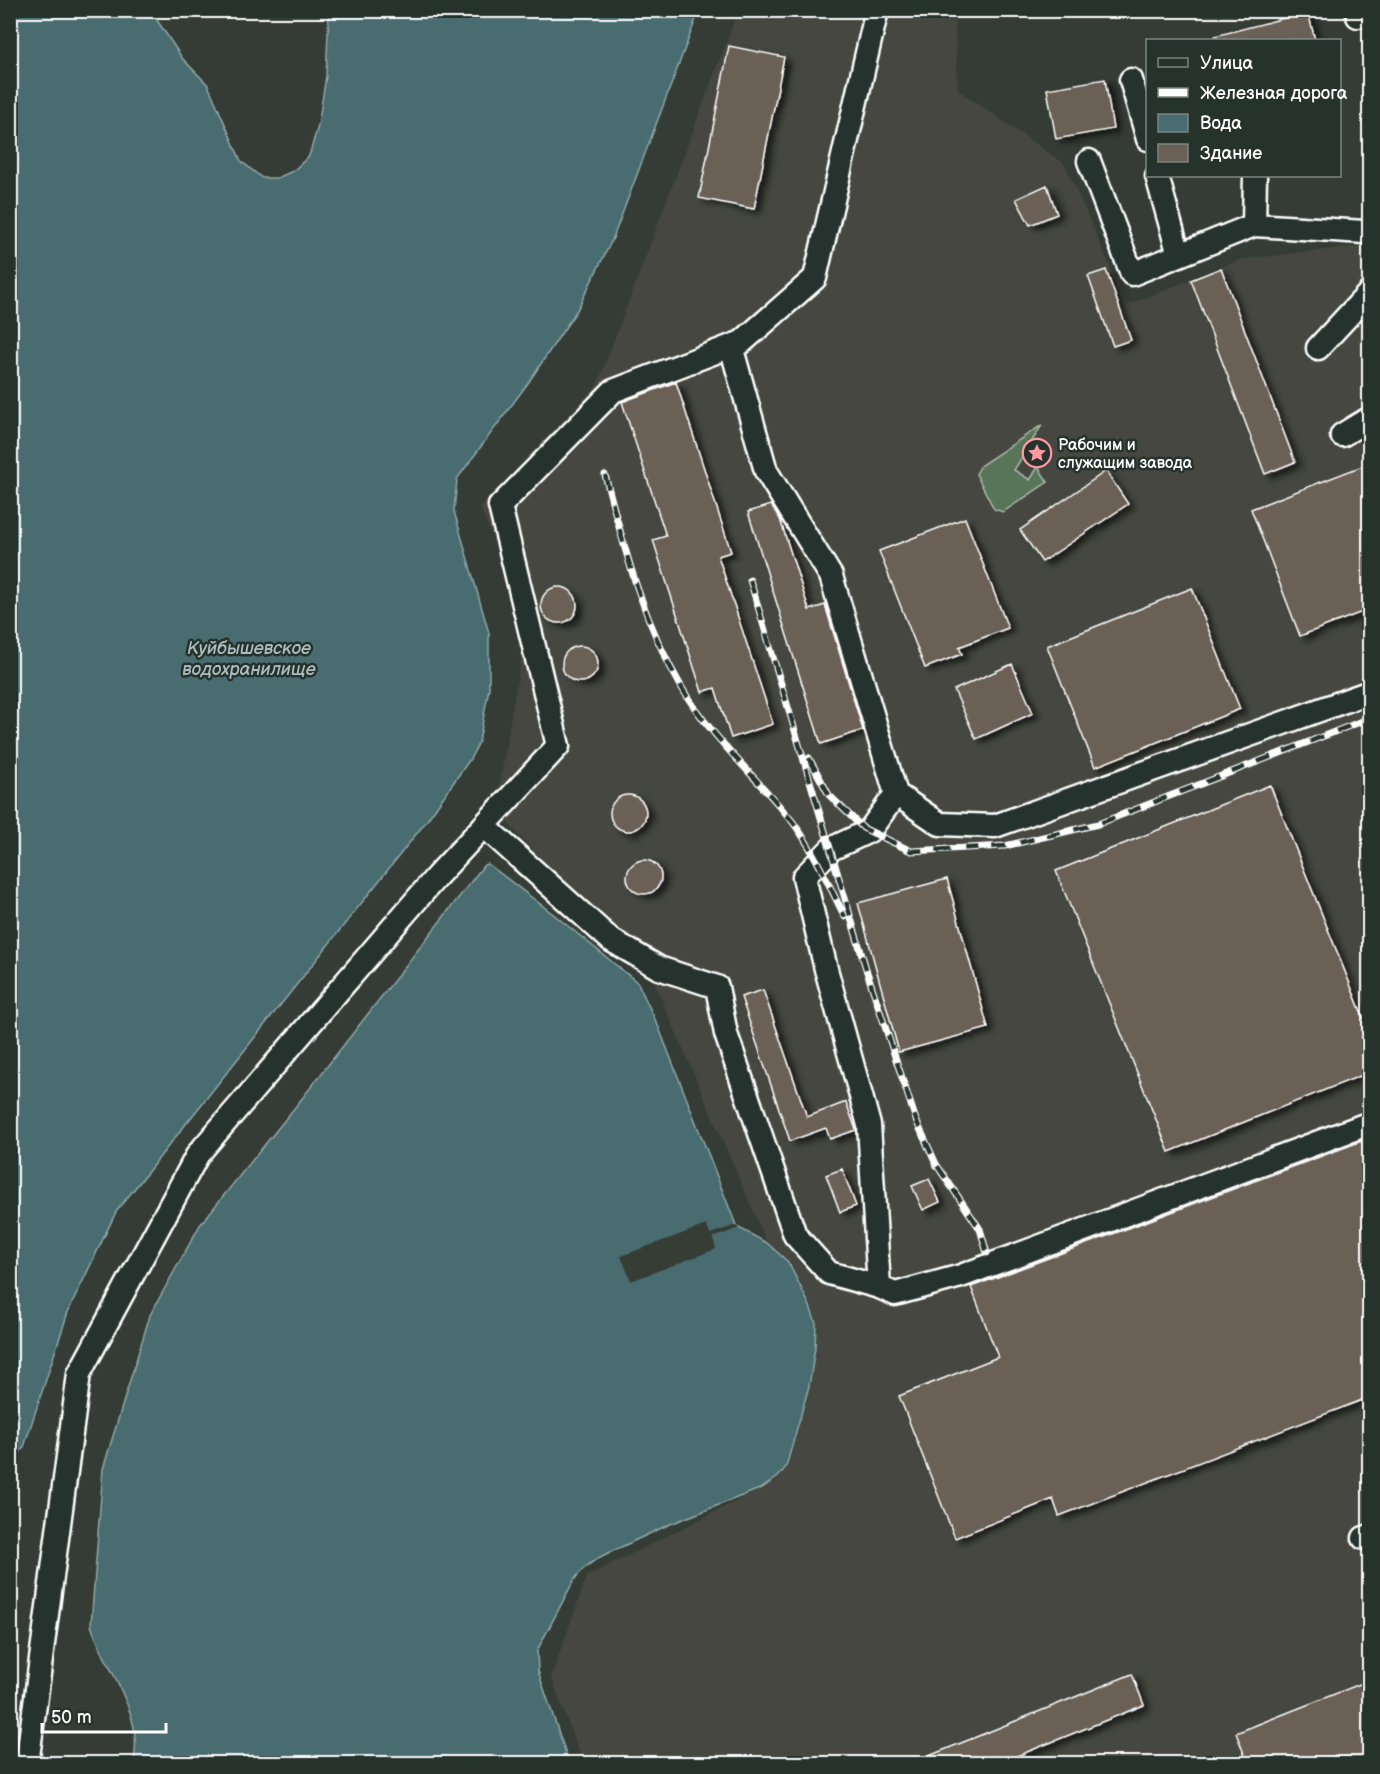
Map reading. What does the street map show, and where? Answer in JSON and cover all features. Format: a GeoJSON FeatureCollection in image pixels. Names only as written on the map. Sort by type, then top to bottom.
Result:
{"type":"FeatureCollection","features":[{"type":"Feature","properties":{"kind":"street"},"geometry":{"type":"LineString","coordinates":[[27,1764],[79,1374],[198,1154],[437,876],[558,746],[500,506],[613,391],[742,342],[815,278],[877,10]]}},
{"type":"Feature","properties":{"kind":"street"},"geometry":{"type":"LineString","coordinates":[[1131,80],[1146,132]]}},
{"type":"Feature","properties":{"kind":"street"},"geometry":{"type":"LineString","coordinates":[[1089,162],[1132,274],[1254,225],[1364,232],[1370,229]]}},
{"type":"Feature","properties":{"kind":"street"},"geometry":{"type":"LineString","coordinates":[[1157,177],[1179,255]]}},
{"type":"Feature","properties":{"kind":"street"},"geometry":{"type":"LineString","coordinates":[[1254,225],[1255,177]]}},
{"type":"Feature","properties":{"kind":"street"},"geometry":{"type":"LineString","coordinates":[[1318,348],[1370,292]]}},
{"type":"Feature","properties":{"kind":"street"},"geometry":{"type":"LineString","coordinates":[[731,346],[766,471],[831,576],[896,794],[940,824],[995,826],[1370,692]]}},
{"type":"Feature","properties":{"kind":"street"},"geometry":{"type":"LineString","coordinates":[[1342,435],[1370,418]]}},
{"type":"Feature","properties":{"kind":"street"},"geometry":{"type":"LineString","coordinates":[[879,1287],[869,1125],[826,969],[804,877],[831,849],[869,831],[896,794]]}},
{"type":"Feature","properties":{"kind":"street"},"geometry":{"type":"LineString","coordinates":[[484,826],[611,940],[659,968],[717,987],[726,1034],[795,1235],[829,1273],[879,1287],[895,1294],[961,1276],[1370,1123]]}},
{"type":"Feature","properties":{"kind":"shaded area"},"geometry":{"type":"Polygon","coordinates":[[[738,11],[954,11],[958,90],[1065,164],[1127,305],[1242,259],[1369,245],[1369,1763],[583,1763],[551,1677],[587,1576],[762,1488],[778,1477],[786,1467],[809,1386],[815,1348],[816,1323],[809,1304],[788,1262],[767,1243],[651,975],[495,810],[527,623],[480,507],[597,385],[738,11]]]}},
{"type":"Feature","properties":{"kind":"green space"},"geometry":{"type":"Polygon","coordinates":[[[1042,425],[1014,470],[1030,480],[1038,467],[1048,482],[1003,512],[994,509],[976,474],[981,465],[1042,425]]]}},
{"type":"Feature","properties":{"kind":"water","name":"Куйбышевское водохранилище"},"geometry":{"type":"Polygon","coordinates":[[[11,10],[151,11],[182,58],[208,85],[241,161],[262,178],[277,178],[293,171],[309,156],[318,126],[326,76],[329,11],[699,11],[613,238],[577,310],[528,383],[457,479],[454,511],[489,633],[489,688],[479,742],[470,759],[425,823],[116,1212],[68,1312],[24,1447],[11,1464],[11,10]]]}},
{"type":"Feature","properties":{"kind":"water"},"geometry":{"type":"Polygon","coordinates":[[[488,864],[638,983],[659,1028],[736,1225],[767,1243],[788,1262],[809,1304],[816,1323],[815,1348],[809,1386],[786,1467],[778,1477],[762,1488],[668,1525],[600,1557],[584,1568],[574,1580],[537,1651],[538,1671],[569,1763],[133,1763],[136,1745],[129,1710],[91,1625],[103,1469],[150,1315],[200,1225],[484,865],[488,864]]]}},
{"type":"Feature","properties":{"kind":"pier"},"geometry":{"type":"Polygon","coordinates":[[[706,1225],[710,1234],[736,1225],[739,1228],[713,1238],[716,1249],[631,1281],[621,1256],[706,1225]]]}},
{"type":"Feature","properties":{"kind":"building"},"geometry":{"type":"Polygon","coordinates":[[[1308,12],[1315,39],[1215,39],[1215,36],[1308,12]]]}},
{"type":"Feature","properties":{"kind":"building"},"geometry":{"type":"Polygon","coordinates":[[[729,46],[784,57],[754,209],[699,198],[729,46]]]}},
{"type":"Feature","properties":{"kind":"building"},"geometry":{"type":"Polygon","coordinates":[[[1105,79],[1113,129],[1056,139],[1047,89],[1105,79]]]}},
{"type":"Feature","properties":{"kind":"building"},"geometry":{"type":"Polygon","coordinates":[[[1047,185],[1057,214],[1030,225],[1016,199],[1047,185]]]}},
{"type":"Feature","properties":{"kind":"building"},"geometry":{"type":"Polygon","coordinates":[[[1221,268],[1295,462],[1265,474],[1191,280],[1221,268]]]}},
{"type":"Feature","properties":{"kind":"building"},"geometry":{"type":"Polygon","coordinates":[[[1106,270],[1131,340],[1113,346],[1088,276],[1106,270]]]}},
{"type":"Feature","properties":{"kind":"building"},"geometry":{"type":"Polygon","coordinates":[[[676,382],[731,552],[718,556],[773,724],[731,738],[715,688],[702,692],[653,540],[666,536],[622,402],[676,382]]]}},
{"type":"Feature","properties":{"kind":"building"},"geometry":{"type":"Polygon","coordinates":[[[1370,463],[1370,609],[1300,636],[1251,509],[1370,463]]]}},
{"type":"Feature","properties":{"kind":"building"},"geometry":{"type":"Polygon","coordinates":[[[1106,471],[1128,504],[1042,562],[1020,530],[1106,471]]]}},
{"type":"Feature","properties":{"kind":"building"},"geometry":{"type":"Polygon","coordinates":[[[771,505],[780,519],[809,610],[825,605],[863,730],[821,744],[748,512],[771,505]]]}},
{"type":"Feature","properties":{"kind":"building"},"geometry":{"type":"Polygon","coordinates":[[[965,518],[1008,628],[959,647],[962,654],[925,668],[879,551],[965,518]]]}},
{"type":"Feature","properties":{"kind":"building"},"geometry":{"type":"Polygon","coordinates":[[[559,587],[572,592],[577,605],[572,618],[559,623],[546,618],[541,605],[546,592],[559,587]]]}},
{"type":"Feature","properties":{"kind":"building"},"geometry":{"type":"Polygon","coordinates":[[[1192,588],[1240,709],[1095,767],[1047,646],[1192,588]]]}},
{"type":"Feature","properties":{"kind":"building"},"geometry":{"type":"Polygon","coordinates":[[[580,646],[592,652],[598,664],[592,676],[580,682],[568,676],[562,664],[568,652],[580,646]]]}},
{"type":"Feature","properties":{"kind":"building"},"geometry":{"type":"Polygon","coordinates":[[[1012,664],[1033,713],[976,739],[954,690],[1012,664]]]}},
{"type":"Feature","properties":{"kind":"building"},"geometry":{"type":"Polygon","coordinates":[[[1270,785],[1370,1034],[1370,1072],[1169,1152],[1056,871],[1270,785]]]}},
{"type":"Feature","properties":{"kind":"building"},"geometry":{"type":"Polygon","coordinates":[[[628,795],[640,801],[646,813],[640,825],[628,831],[616,825],[610,813],[616,801],[628,795]]]}},
{"type":"Feature","properties":{"kind":"building"},"geometry":{"type":"Polygon","coordinates":[[[644,860],[656,865],[661,877],[656,889],[644,894],[632,889],[627,877],[632,865],[644,860]]]}},
{"type":"Feature","properties":{"kind":"building"},"geometry":{"type":"Polygon","coordinates":[[[947,879],[988,1028],[899,1052],[858,903],[947,879]]]}},
{"type":"Feature","properties":{"kind":"building"},"geometry":{"type":"Polygon","coordinates":[[[763,990],[807,1117],[846,1102],[856,1130],[830,1139],[826,1128],[790,1141],[741,997],[763,990]]]}},
{"type":"Feature","properties":{"kind":"building"},"geometry":{"type":"Polygon","coordinates":[[[1370,1138],[1370,1397],[1059,1516],[1053,1499],[955,1538],[899,1396],[998,1357],[971,1287],[1370,1138]]]}},
{"type":"Feature","properties":{"kind":"building"},"geometry":{"type":"Polygon","coordinates":[[[842,1169],[856,1206],[840,1212],[826,1175],[842,1169]]]}},
{"type":"Feature","properties":{"kind":"building"},"geometry":{"type":"Polygon","coordinates":[[[929,1179],[940,1202],[923,1210],[912,1186],[929,1179]]]}},
{"type":"Feature","properties":{"kind":"building"},"geometry":{"type":"Polygon","coordinates":[[[1132,1674],[1144,1705],[997,1764],[909,1764],[1132,1674]]]}},
{"type":"Feature","properties":{"kind":"building"},"geometry":{"type":"Polygon","coordinates":[[[1370,1680],[1370,1764],[1248,1764],[1236,1733],[1370,1680]]]}},
{"type":"Feature","properties":{"kind":"railway"},"geometry":{"type":"LineString","coordinates":[[605,475],[645,610],[682,688],[706,724],[800,832],[845,917]]}},
{"type":"Feature","properties":{"kind":"railway"},"geometry":{"type":"LineString","coordinates":[[750,580],[867,972],[916,1120],[936,1164],[980,1229],[987,1253]]}},
{"type":"Feature","properties":{"kind":"railway"},"geometry":{"type":"LineString","coordinates":[[809,758],[829,795],[863,828],[911,851],[1005,846],[1098,824],[1370,718]]}},
{"type":"Feature","properties":{"kind":"place","name":"Рабочим и служащим завода"},"geometry":{"type":"Point","coordinates":[1037,453]}}]}
